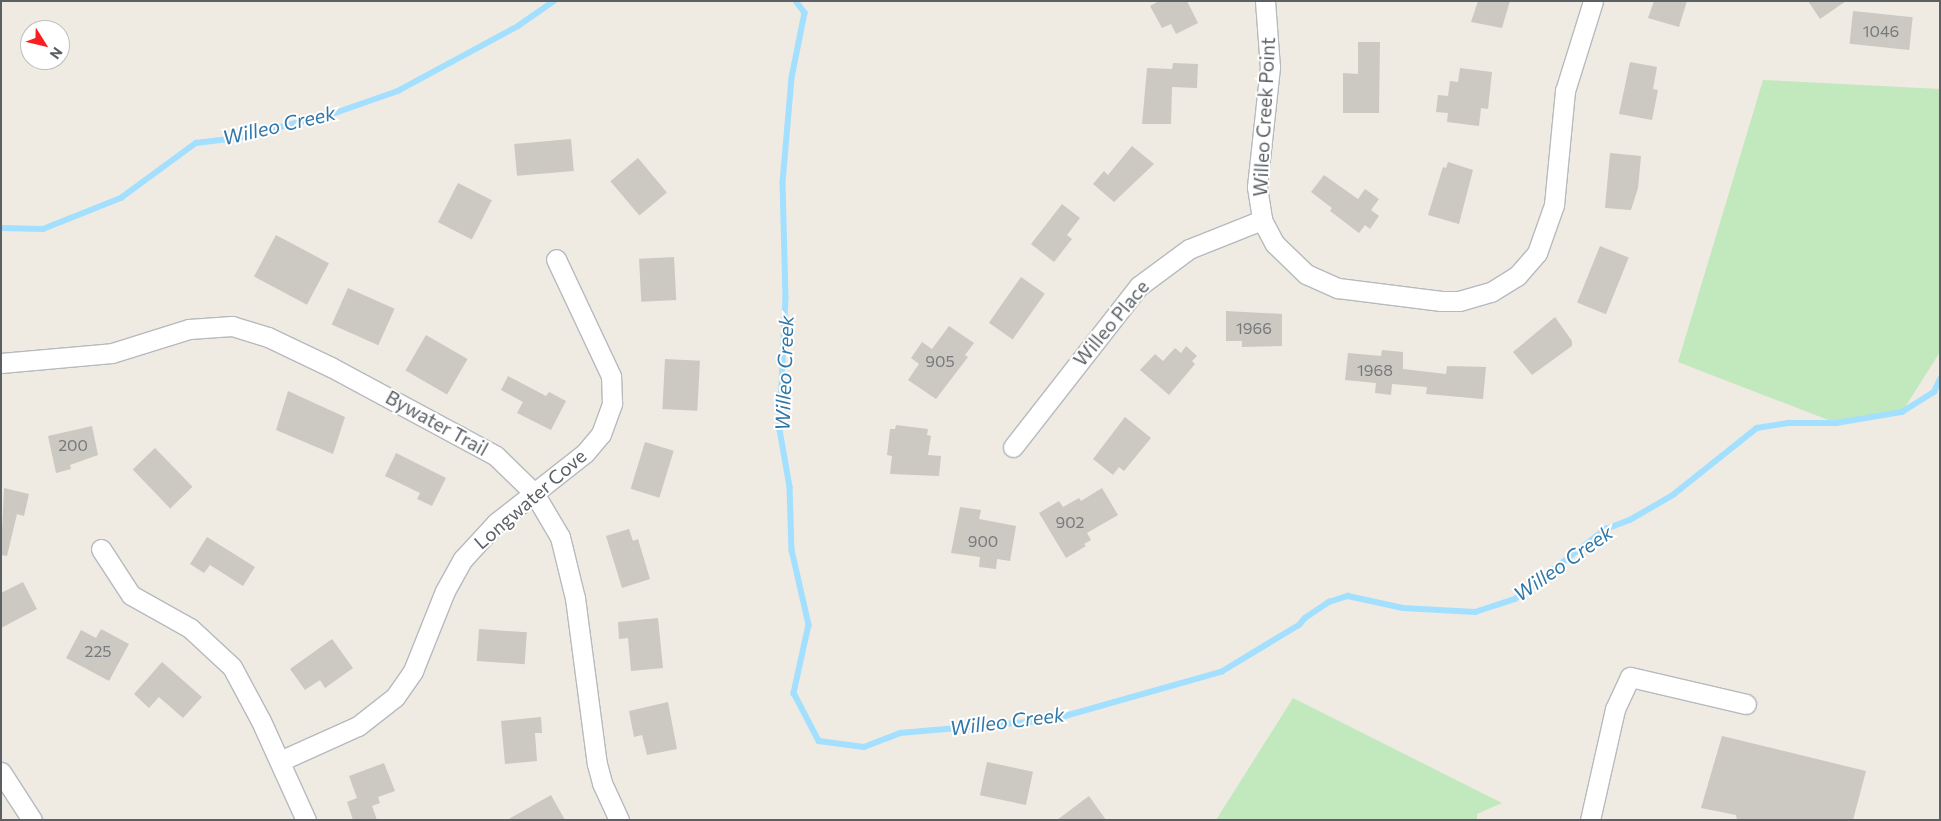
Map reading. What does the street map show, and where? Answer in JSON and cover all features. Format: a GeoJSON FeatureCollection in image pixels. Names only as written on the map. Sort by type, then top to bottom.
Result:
{"type":"FeatureCollection","features":[{"type":"Feature","properties":{"kind":"street","name":"Willeo Creek Point"},"geometry":{"type":"LineString","coordinates":[[1266,1],[1270,67],[1257,187],[1262,220],[1275,244],[1294,264],[1314,278],[1338,288],[1442,301],[1477,297],[1504,286],[1517,276],[1537,253],[1550,223],[1565,91],[1593,1]]}},
{"type":"Feature","properties":{"kind":"street","name":"Willeo Place"},"geometry":{"type":"LineString","coordinates":[[1014,447],[1139,286],[1189,249],[1262,220]]}},
{"type":"Feature","properties":{"kind":"street","name":"Longwater Cove"},"geometry":{"type":"LineString","coordinates":[[280,761],[358,726],[395,697],[413,672],[445,591],[463,559],[496,523],[585,453],[601,434],[612,403],[611,376],[604,356],[556,259]]}},
{"type":"Feature","properties":{"kind":"street","name":"Bywater Trail"},"geometry":{"type":"LineString","coordinates":[[1,363],[112,353],[189,329],[211,326],[251,330],[330,367],[474,441],[517,474],[534,493],[550,515],[568,562],[597,764],[602,783],[619,820]]}},
{"type":"Feature","properties":{"kind":"street"},"geometry":{"type":"LineString","coordinates":[[102,549],[131,595],[190,628],[232,667],[280,761],[306,820]]}},
{"type":"Feature","properties":{"kind":"street"},"geometry":{"type":"LineString","coordinates":[[1590,820],[1615,709],[1630,676],[1746,704]]}},
{"type":"Feature","properties":{"kind":"street"},"geometry":{"type":"LineString","coordinates":[[1,772],[32,820]]}},
{"type":"Feature","properties":{"kind":"green space"},"geometry":{"type":"Polygon","coordinates":[[[1763,80],[1940,89],[1940,352],[1902,412],[1836,423],[1678,362],[1763,80]]]}},
{"type":"Feature","properties":{"kind":"green space"},"geometry":{"type":"Polygon","coordinates":[[[1293,698],[1502,803],[1477,814],[1477,820],[1216,820],[1293,698]]]}},
{"type":"Feature","properties":{"kind":"building"},"geometry":{"type":"Polygon","coordinates":[[[1159,1],[1187,1],[1198,23],[1176,34],[1171,24],[1162,28],[1150,6],[1159,1]]]}},
{"type":"Feature","properties":{"kind":"building"},"geometry":{"type":"Polygon","coordinates":[[[1478,1],[1510,1],[1502,28],[1471,22],[1478,1]]]}},
{"type":"Feature","properties":{"kind":"building"},"geometry":{"type":"Polygon","coordinates":[[[1654,1],[1687,1],[1679,27],[1648,18],[1654,1]]]}},
{"type":"Feature","properties":{"kind":"building"},"geometry":{"type":"Polygon","coordinates":[[[1808,1],[1846,1],[1820,19],[1808,1]]]}},
{"type":"Feature","properties":{"kind":"building"},"geometry":{"type":"Polygon","coordinates":[[[1853,11],[1913,17],[1909,50],[1850,44],[1853,11]]]}},
{"type":"Feature","properties":{"kind":"building"},"geometry":{"type":"Polygon","coordinates":[[[1358,42],[1380,42],[1379,113],[1343,113],[1343,73],[1358,74],[1358,42]]]}},
{"type":"Feature","properties":{"kind":"building"},"geometry":{"type":"Polygon","coordinates":[[[1630,62],[1657,67],[1653,89],[1658,90],[1652,120],[1619,114],[1630,62]]]}},
{"type":"Feature","properties":{"kind":"building"},"geometry":{"type":"Polygon","coordinates":[[[1173,63],[1198,64],[1197,88],[1172,87],[1171,124],[1142,124],[1147,68],[1172,69],[1173,63]]]}},
{"type":"Feature","properties":{"kind":"building"},"geometry":{"type":"Polygon","coordinates":[[[1460,68],[1492,72],[1488,109],[1481,108],[1479,126],[1447,122],[1448,113],[1436,112],[1438,95],[1448,96],[1450,81],[1458,82],[1460,68]]]}},
{"type":"Feature","properties":{"kind":"building"},"geometry":{"type":"Polygon","coordinates":[[[571,139],[574,171],[517,176],[514,144],[571,139]]]}},
{"type":"Feature","properties":{"kind":"building"},"geometry":{"type":"Polygon","coordinates":[[[1132,146],[1154,164],[1114,202],[1093,184],[1104,171],[1108,175],[1132,146]]]}},
{"type":"Feature","properties":{"kind":"building"},"geometry":{"type":"Polygon","coordinates":[[[1610,153],[1641,156],[1638,188],[1631,210],[1605,208],[1610,153]]]}},
{"type":"Feature","properties":{"kind":"building"},"geometry":{"type":"Polygon","coordinates":[[[638,158],[667,192],[639,216],[610,181],[638,158]]]}},
{"type":"Feature","properties":{"kind":"building"},"geometry":{"type":"Polygon","coordinates":[[[1448,162],[1473,170],[1459,224],[1428,215],[1443,167],[1446,168],[1448,162]]]}},
{"type":"Feature","properties":{"kind":"building"},"geometry":{"type":"Polygon","coordinates":[[[1324,175],[1358,199],[1365,189],[1379,199],[1371,210],[1379,216],[1370,229],[1365,225],[1359,233],[1330,211],[1332,208],[1311,192],[1324,175]]]}},
{"type":"Feature","properties":{"kind":"building"},"geometry":{"type":"Polygon","coordinates":[[[458,183],[492,200],[472,239],[438,222],[458,183]]]}},
{"type":"Feature","properties":{"kind":"building"},"geometry":{"type":"Polygon","coordinates":[[[1062,204],[1080,218],[1067,235],[1072,239],[1054,262],[1031,244],[1062,204]]]}},
{"type":"Feature","properties":{"kind":"building"},"geometry":{"type":"Polygon","coordinates":[[[276,235],[329,263],[307,305],[254,276],[276,235]]]}},
{"type":"Feature","properties":{"kind":"building"},"geometry":{"type":"Polygon","coordinates":[[[1600,246],[1629,258],[1606,314],[1577,303],[1600,246]]]}},
{"type":"Feature","properties":{"kind":"building"},"geometry":{"type":"Polygon","coordinates":[[[674,257],[676,300],[641,302],[639,259],[674,257]]]}},
{"type":"Feature","properties":{"kind":"building"},"geometry":{"type":"Polygon","coordinates":[[[1021,277],[1045,294],[1013,340],[989,323],[1021,277]]]}},
{"type":"Feature","properties":{"kind":"building"},"geometry":{"type":"Polygon","coordinates":[[[348,288],[395,309],[378,345],[332,325],[348,288]]]}},
{"type":"Feature","properties":{"kind":"building"},"geometry":{"type":"Polygon","coordinates":[[[1226,311],[1282,314],[1282,346],[1242,347],[1242,341],[1226,341],[1226,311]]]}},
{"type":"Feature","properties":{"kind":"building"},"geometry":{"type":"Polygon","coordinates":[[[1555,317],[1572,341],[1572,346],[1532,375],[1513,352],[1555,317]]]}},
{"type":"Feature","properties":{"kind":"building"},"geometry":{"type":"Polygon","coordinates":[[[949,326],[974,343],[965,355],[968,357],[936,399],[908,380],[919,364],[911,358],[922,342],[932,349],[949,326]]]}},
{"type":"Feature","properties":{"kind":"building"},"geometry":{"type":"Polygon","coordinates":[[[426,335],[468,359],[447,395],[406,371],[426,335]]]}},
{"type":"Feature","properties":{"kind":"building"},"geometry":{"type":"Polygon","coordinates":[[[1186,346],[1197,356],[1192,361],[1195,364],[1169,395],[1140,370],[1155,354],[1163,361],[1175,348],[1181,353],[1186,346]]]}},
{"type":"Feature","properties":{"kind":"building"},"geometry":{"type":"Polygon","coordinates":[[[1382,350],[1403,352],[1403,369],[1446,374],[1447,366],[1486,367],[1483,399],[1426,394],[1427,387],[1392,384],[1391,395],[1375,393],[1376,383],[1345,380],[1348,353],[1381,356],[1382,350]]]}},
{"type":"Feature","properties":{"kind":"building"},"geometry":{"type":"Polygon","coordinates":[[[665,359],[700,361],[697,411],[662,409],[665,359]]]}},
{"type":"Feature","properties":{"kind":"building"},"geometry":{"type":"Polygon","coordinates":[[[508,376],[546,396],[549,392],[566,401],[551,430],[517,413],[523,402],[501,390],[508,376]]]}},
{"type":"Feature","properties":{"kind":"building"},"geometry":{"type":"Polygon","coordinates":[[[288,391],[345,417],[333,454],[276,430],[288,391]]]}},
{"type":"Feature","properties":{"kind":"building"},"geometry":{"type":"Polygon","coordinates":[[[1125,417],[1151,438],[1124,471],[1119,467],[1113,475],[1093,459],[1125,417]]]}},
{"type":"Feature","properties":{"kind":"building"},"geometry":{"type":"Polygon","coordinates":[[[896,425],[928,429],[927,435],[931,436],[928,455],[941,456],[939,476],[890,474],[892,456],[887,455],[890,429],[895,429],[896,425]]]}},
{"type":"Feature","properties":{"kind":"building"},"geometry":{"type":"Polygon","coordinates":[[[92,426],[98,455],[70,465],[71,469],[56,473],[48,436],[92,426]]]}},
{"type":"Feature","properties":{"kind":"building"},"geometry":{"type":"Polygon","coordinates":[[[645,442],[674,451],[659,498],[631,489],[645,442]]]}},
{"type":"Feature","properties":{"kind":"building"},"geometry":{"type":"Polygon","coordinates":[[[155,448],[193,487],[170,508],[133,470],[155,448]]]}},
{"type":"Feature","properties":{"kind":"building"},"geometry":{"type":"Polygon","coordinates":[[[396,453],[446,478],[432,506],[417,499],[420,493],[385,476],[396,453]]]}},
{"type":"Feature","properties":{"kind":"building"},"geometry":{"type":"Polygon","coordinates":[[[4,488],[29,494],[24,516],[17,514],[7,556],[1,555],[4,488]]]}},
{"type":"Feature","properties":{"kind":"building"},"geometry":{"type":"Polygon","coordinates":[[[1102,488],[1118,515],[1087,533],[1091,540],[1084,544],[1086,546],[1066,558],[1039,513],[1059,501],[1063,507],[1079,498],[1081,501],[1102,488]]]}},
{"type":"Feature","properties":{"kind":"building"},"geometry":{"type":"Polygon","coordinates":[[[960,507],[981,510],[979,519],[1016,526],[1010,561],[997,559],[996,569],[979,567],[980,557],[951,553],[960,507]]]}},
{"type":"Feature","properties":{"kind":"building"},"geometry":{"type":"Polygon","coordinates":[[[629,529],[633,541],[638,539],[650,579],[622,588],[606,536],[629,529]]]}},
{"type":"Feature","properties":{"kind":"building"},"geometry":{"type":"Polygon","coordinates":[[[207,537],[255,567],[243,586],[210,565],[204,573],[190,564],[207,537]]]}},
{"type":"Feature","properties":{"kind":"building"},"geometry":{"type":"Polygon","coordinates":[[[23,582],[37,609],[1,628],[1,593],[23,582]]]}},
{"type":"Feature","properties":{"kind":"building"},"geometry":{"type":"Polygon","coordinates":[[[658,618],[663,668],[631,671],[628,638],[619,639],[618,622],[658,618]]]}},
{"type":"Feature","properties":{"kind":"building"},"geometry":{"type":"Polygon","coordinates":[[[101,629],[129,644],[109,681],[66,658],[81,630],[96,638],[101,629]]]}},
{"type":"Feature","properties":{"kind":"building"},"geometry":{"type":"Polygon","coordinates":[[[479,629],[527,632],[525,664],[477,661],[479,629]]]}},
{"type":"Feature","properties":{"kind":"building"},"geometry":{"type":"Polygon","coordinates":[[[332,639],[353,668],[325,688],[320,680],[305,690],[290,669],[332,639]]]}},
{"type":"Feature","properties":{"kind":"building"},"geometry":{"type":"Polygon","coordinates":[[[162,662],[202,697],[183,718],[159,697],[149,708],[134,694],[162,662]]]}},
{"type":"Feature","properties":{"kind":"building"},"geometry":{"type":"Polygon","coordinates":[[[668,702],[677,749],[647,755],[642,735],[634,737],[629,711],[668,702]]]}},
{"type":"Feature","properties":{"kind":"building"},"geometry":{"type":"Polygon","coordinates":[[[541,717],[542,733],[535,733],[537,761],[505,764],[501,721],[541,717]]]}},
{"type":"Feature","properties":{"kind":"building"},"geometry":{"type":"Polygon","coordinates":[[[1722,736],[1866,771],[1853,820],[1737,820],[1736,815],[1701,808],[1722,736]]]}},
{"type":"Feature","properties":{"kind":"building"},"geometry":{"type":"Polygon","coordinates":[[[987,762],[1033,772],[1026,805],[980,795],[987,762]]]}},
{"type":"Feature","properties":{"kind":"building"},"geometry":{"type":"Polygon","coordinates":[[[384,763],[395,791],[378,797],[380,803],[372,806],[377,820],[353,820],[347,802],[357,798],[349,776],[384,763]]]}},
{"type":"Feature","properties":{"kind":"building"},"geometry":{"type":"Polygon","coordinates":[[[551,795],[565,820],[507,820],[551,795]]]}},
{"type":"Feature","properties":{"kind":"building"},"geometry":{"type":"Polygon","coordinates":[[[1089,796],[1106,820],[1057,820],[1089,796]]]}},
{"type":"Feature","properties":{"kind":"waterway","name":"Willeo Creek"},"geometry":{"type":"LineString","coordinates":[[1,228],[43,229],[121,198],[196,143],[237,138],[335,113],[398,91],[518,26],[554,1]]}},
{"type":"Feature","properties":{"kind":"waterway","name":"Willeo Creek"},"geometry":{"type":"LineString","coordinates":[[796,1],[805,13],[792,78],[783,183],[786,297],[780,430],[790,487],[792,550],[809,625],[794,693],[819,741],[864,747],[900,733],[1051,720],[1221,672],[1299,625],[1305,618],[1329,602],[1348,596],[1403,608],[1475,612],[1515,599],[1606,529],[1630,520],[1673,495],[1757,428],[1790,423],[1836,423],[1902,412],[1934,392],[1940,379]]}}]}
